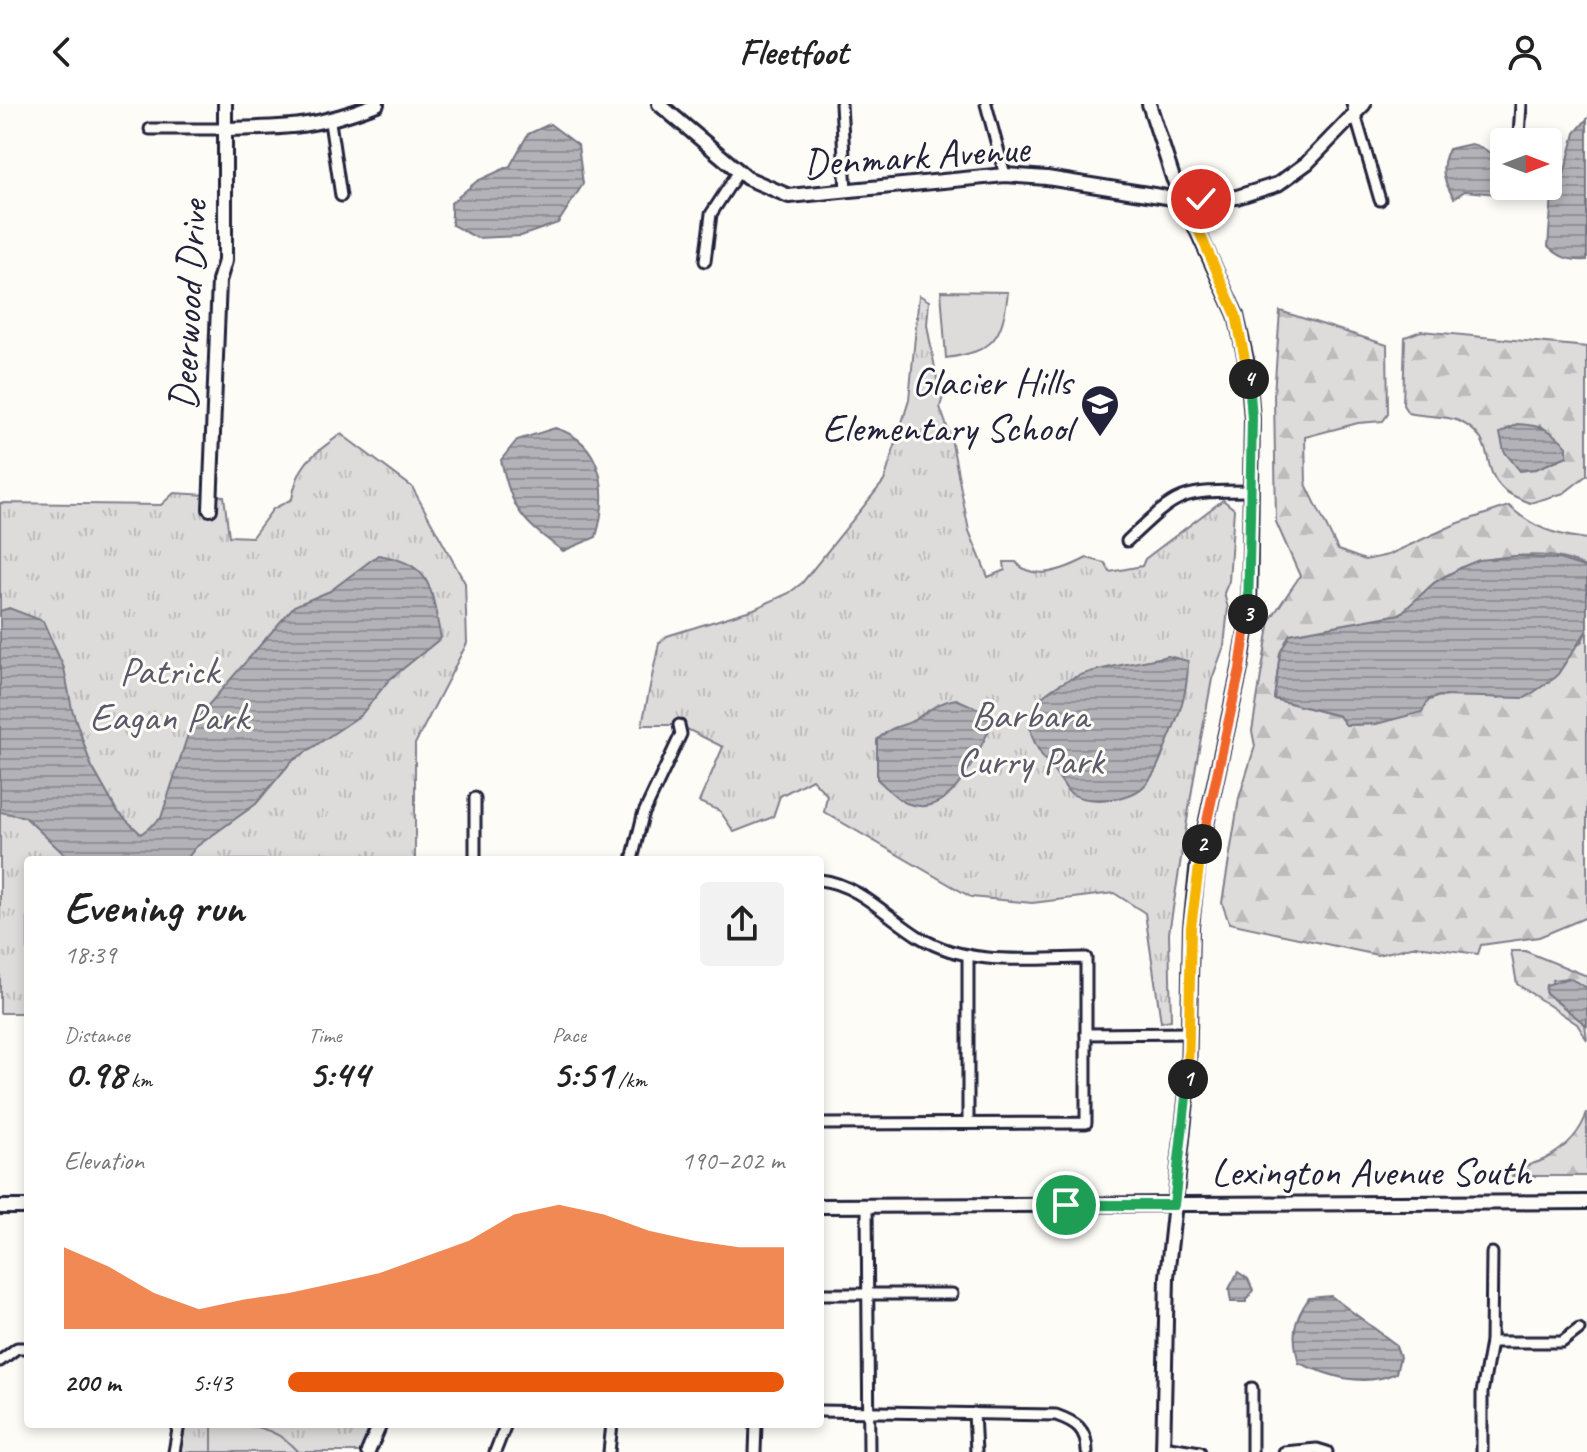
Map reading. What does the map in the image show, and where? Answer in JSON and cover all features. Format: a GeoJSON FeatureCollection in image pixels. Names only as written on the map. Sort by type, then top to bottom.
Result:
{"type":"FeatureCollection","features":[{"type":"Feature","properties":{"kind":"street","name":"Deerwood Drive"},"geometry":{"type":"LineString","coordinates":[[210,509],[219,281],[225,261],[225,104]]}},
{"type":"Feature","properties":{"kind":"street"},"geometry":{"type":"LineString","coordinates":[[150,129],[297,128],[330,122],[377,104]]}},
{"type":"Feature","properties":{"kind":"street","name":"Denmark Avenue"},"geometry":{"type":"LineString","coordinates":[[659,104],[739,171],[789,196],[926,180],[1005,175],[1047,178],[1185,200],[1237,197],[1278,184],[1307,163],[1357,107]]}},
{"type":"Feature","properties":{"kind":"street"},"geometry":{"type":"LineString","coordinates":[[841,104],[846,191]]}},
{"type":"Feature","properties":{"kind":"street"},"geometry":{"type":"LineString","coordinates":[[986,104],[1005,175]]}},
{"type":"Feature","properties":{"kind":"street"},"geometry":{"type":"LineString","coordinates":[[1149,104],[1173,178],[1223,280],[1236,315],[1248,369],[1252,419],[1249,613],[1240,669],[1198,861],[1191,927],[1190,1033],[1165,1323],[1163,1449],[1200,1452]]}},
{"type":"Feature","properties":{"kind":"street"},"geometry":{"type":"LineString","coordinates":[[1520,128],[1521,104]]}},
{"type":"Feature","properties":{"kind":"street"},"geometry":{"type":"LineString","coordinates":[[1357,107],[1380,200]]}},
{"type":"Feature","properties":{"kind":"street"},"geometry":{"type":"LineString","coordinates":[[330,122],[341,196]]}},
{"type":"Feature","properties":{"kind":"street"},"geometry":{"type":"LineString","coordinates":[[705,261],[711,214],[739,171]]}},
{"type":"Feature","properties":{"kind":"street"},"geometry":{"type":"LineString","coordinates":[[1127,541],[1165,504],[1179,496],[1196,491],[1251,491]]}},
{"type":"Feature","properties":{"kind":"street"},"geometry":{"type":"LineString","coordinates":[[633,856],[643,815],[681,734],[679,725]]}},
{"type":"Feature","properties":{"kind":"street"},"geometry":{"type":"LineString","coordinates":[[475,798],[475,856]]}},
{"type":"Feature","properties":{"kind":"street"},"geometry":{"type":"LineString","coordinates":[[824,881],[851,890],[922,939],[968,955],[1086,958],[1086,1123],[824,1124]]}},
{"type":"Feature","properties":{"kind":"street"},"geometry":{"type":"LineString","coordinates":[[968,955],[968,1123]]}},
{"type":"Feature","properties":{"kind":"street"},"geometry":{"type":"LineString","coordinates":[[1086,1034],[1190,1033]]}},
{"type":"Feature","properties":{"kind":"street","name":"Lexington Avenue South"},"geometry":{"type":"LineString","coordinates":[[824,1206],[1587,1202]]}},
{"type":"Feature","properties":{"kind":"street"},"geometry":{"type":"LineString","coordinates":[[867,1206],[869,1452]]}},
{"type":"Feature","properties":{"kind":"street"},"geometry":{"type":"LineString","coordinates":[[0,1207],[24,1207]]}},
{"type":"Feature","properties":{"kind":"street"},"geometry":{"type":"LineString","coordinates":[[1482,1452],[1482,1393],[1491,1342],[1492,1253]]}},
{"type":"Feature","properties":{"kind":"street"},"geometry":{"type":"LineString","coordinates":[[824,1294],[952,1294]]}},
{"type":"Feature","properties":{"kind":"street"},"geometry":{"type":"LineString","coordinates":[[1491,1342],[1562,1342],[1579,1329]]}},
{"type":"Feature","properties":{"kind":"street"},"geometry":{"type":"LineString","coordinates":[[0,1361],[17,1348],[24,1348]]}},
{"type":"Feature","properties":{"kind":"street"},"geometry":{"type":"LineString","coordinates":[[1252,1388],[1252,1452]]}},
{"type":"Feature","properties":{"kind":"street"},"geometry":{"type":"LineString","coordinates":[[824,1411],[1056,1415],[1075,1421],[1083,1432],[1087,1452]]}},
{"type":"Feature","properties":{"kind":"street"},"geometry":{"type":"LineString","coordinates":[[974,1413],[976,1452]]}},
{"type":"Feature","properties":{"kind":"street"},"geometry":{"type":"LineString","coordinates":[[174,1452],[178,1428]]}},
{"type":"Feature","properties":{"kind":"street"},"geometry":{"type":"LineString","coordinates":[[368,1452],[378,1428]]}},
{"type":"Feature","properties":{"kind":"street"},"geometry":{"type":"LineString","coordinates":[[495,1452],[504,1428]]}},
{"type":"Feature","properties":{"kind":"street"},"geometry":{"type":"LineString","coordinates":[[609,1452],[612,1428]]}},
{"type":"Feature","properties":{"kind":"street"},"geometry":{"type":"LineString","coordinates":[[755,1452],[756,1428]]}},
{"type":"Feature","properties":{"kind":"street"},"geometry":{"type":"LineString","coordinates":[[1284,1452],[1317,1449],[1327,1452]]}},
{"type":"Feature","properties":{"kind":"green space"},"geometry":{"type":"Polygon","coordinates":[[[941,291],[1008,292],[1003,322],[993,340],[975,351],[946,358],[941,291]]]}},
{"type":"Feature","properties":{"kind":"green space","name":"Barbara Curry Park"},"geometry":{"type":"Polygon","coordinates":[[[919,295],[929,301],[927,325],[937,379],[944,393],[940,407],[951,438],[969,531],[988,577],[1005,570],[1004,562],[1016,562],[1032,572],[1041,573],[1087,558],[1105,563],[1110,572],[1142,566],[1145,559],[1223,500],[1234,509],[1229,581],[1224,593],[1228,608],[1224,646],[1212,679],[1169,933],[1171,1020],[1161,1022],[1145,913],[1114,893],[1032,903],[971,897],[824,812],[827,795],[812,779],[780,796],[773,817],[734,832],[720,811],[699,802],[723,747],[679,725],[642,725],[659,643],[667,636],[754,609],[789,593],[802,583],[884,481],[909,400],[919,295]]]}},
{"type":"Feature","properties":{"kind":"green space"},"geometry":{"type":"Polygon","coordinates":[[[1280,311],[1387,345],[1388,414],[1383,421],[1358,423],[1305,437],[1306,484],[1338,550],[1365,560],[1388,555],[1456,524],[1509,506],[1545,529],[1587,539],[1587,568],[1570,561],[1531,555],[1488,560],[1450,573],[1435,582],[1398,615],[1360,625],[1290,634],[1280,653],[1274,699],[1339,716],[1346,725],[1376,724],[1439,696],[1475,694],[1499,698],[1581,643],[1587,630],[1587,917],[1539,937],[1481,945],[1478,954],[1416,946],[1377,955],[1229,923],[1222,903],[1239,798],[1255,746],[1252,731],[1270,620],[1300,576],[1276,522],[1274,394],[1280,311]]]}},
{"type":"Feature","properties":{"kind":"green space"},"geometry":{"type":"Polygon","coordinates":[[[1421,331],[1587,347],[1587,475],[1564,493],[1530,503],[1505,490],[1495,479],[1484,444],[1471,428],[1454,419],[1408,413],[1403,405],[1405,337],[1421,331]],[[1540,425],[1536,469],[1567,456],[1567,447],[1540,425]]]}},
{"type":"Feature","properties":{"kind":"green space","name":"Patrick Eagan Park"},"geometry":{"type":"Polygon","coordinates":[[[341,434],[412,487],[465,583],[467,643],[415,744],[415,856],[24,856],[24,1013],[0,1013],[0,503],[161,505],[174,493],[224,496],[229,536],[252,537],[273,509],[292,499],[298,476],[308,460],[341,434]]]}},
{"type":"Feature","properties":{"kind":"green space"},"geometry":{"type":"Polygon","coordinates":[[[1511,951],[1525,951],[1587,976],[1587,988],[1569,978],[1552,980],[1553,999],[1585,1024],[1587,1040],[1577,1024],[1517,984],[1511,951]]]}},
{"type":"Feature","properties":{"kind":"green space"},"geometry":{"type":"Polygon","coordinates":[[[1587,1112],[1587,1176],[1512,1176],[1565,1145],[1581,1127],[1587,1112]]]}},
{"type":"Feature","properties":{"kind":"green space"},"geometry":{"type":"Polygon","coordinates":[[[185,1428],[374,1428],[362,1452],[180,1452],[185,1428]]]}},
{"type":"Feature","properties":{"kind":"green space"},"geometry":{"type":"Polygon","coordinates":[[[212,1428],[260,1428],[280,1436],[299,1452],[212,1452],[212,1428]]]}},
{"type":"Feature","properties":{"kind":"shaded area"},"geometry":{"type":"Polygon","coordinates":[[[1587,119],[1587,260],[1566,258],[1548,246],[1552,200],[1562,200],[1562,179],[1575,133],[1587,119]]]}},
{"type":"Feature","properties":{"kind":"shaded area"},"geometry":{"type":"Polygon","coordinates":[[[550,124],[578,145],[583,184],[558,223],[521,236],[477,238],[452,225],[451,203],[477,181],[510,166],[528,134],[550,124]]]}},
{"type":"Feature","properties":{"kind":"shaded area"},"geometry":{"type":"Polygon","coordinates":[[[1471,144],[1490,153],[1490,193],[1465,191],[1454,198],[1444,174],[1449,149],[1471,144]]]}},
{"type":"Feature","properties":{"kind":"shaded area"},"geometry":{"type":"Polygon","coordinates":[[[1517,424],[1551,432],[1567,447],[1567,456],[1536,469],[1520,471],[1504,451],[1500,433],[1517,424]]]}},
{"type":"Feature","properties":{"kind":"shaded area"},"geometry":{"type":"Polygon","coordinates":[[[555,428],[584,445],[599,471],[602,487],[596,537],[563,551],[537,531],[521,513],[510,492],[501,460],[517,440],[555,428]]]}},
{"type":"Feature","properties":{"kind":"shaded area"},"geometry":{"type":"Polygon","coordinates":[[[378,555],[397,559],[420,572],[427,582],[441,638],[389,680],[361,715],[291,762],[256,804],[196,847],[189,856],[66,856],[25,817],[0,812],[0,611],[9,608],[43,621],[64,668],[72,709],[91,765],[117,811],[141,834],[161,818],[191,725],[294,606],[330,591],[378,555]]]}},
{"type":"Feature","properties":{"kind":"shaded area"},"geometry":{"type":"Polygon","coordinates":[[[1517,556],[1559,559],[1587,568],[1587,630],[1556,677],[1525,698],[1439,696],[1429,699],[1422,712],[1376,724],[1346,725],[1339,716],[1274,699],[1280,653],[1290,634],[1400,614],[1434,583],[1462,567],[1479,560],[1517,556]]]}},
{"type":"Feature","properties":{"kind":"shaded area"},"geometry":{"type":"Polygon","coordinates":[[[1168,656],[1188,661],[1186,683],[1175,723],[1158,766],[1148,781],[1137,791],[1107,800],[1086,799],[1069,792],[1042,755],[1031,733],[1032,711],[1039,700],[1063,682],[1077,676],[1168,656]]]}},
{"type":"Feature","properties":{"kind":"shaded area"},"geometry":{"type":"Polygon","coordinates":[[[956,699],[986,712],[994,721],[971,766],[950,794],[937,803],[923,806],[902,801],[877,779],[877,740],[939,704],[956,699]]]}},
{"type":"Feature","properties":{"kind":"shaded area"},"geometry":{"type":"Polygon","coordinates":[[[1569,978],[1587,988],[1587,1026],[1545,992],[1546,985],[1569,978]]]}},
{"type":"Feature","properties":{"kind":"shaded area"},"geometry":{"type":"Polygon","coordinates":[[[1238,1272],[1248,1279],[1253,1290],[1246,1302],[1231,1302],[1229,1289],[1238,1272]]]}},
{"type":"Feature","properties":{"kind":"shaded area"},"geometry":{"type":"Polygon","coordinates":[[[1331,1296],[1395,1344],[1400,1357],[1396,1373],[1359,1380],[1335,1376],[1299,1363],[1294,1336],[1300,1314],[1309,1298],[1331,1296]]]}},
{"type":"Feature","properties":{"kind":"place","name":"Glacier Hills Elementary School"},"geometry":{"type":"Point","coordinates":[1100,438]}},
{"type":"Feature","properties":{"kind":"route"},"geometry":{"type":"LineString","coordinates":[[1066,1205],[1174,1205],[1188,1083],[1191,927],[1198,861],[1240,669],[1249,613],[1252,419],[1248,369],[1236,315],[1223,280],[1185,200],[1201,199]]}}]}
